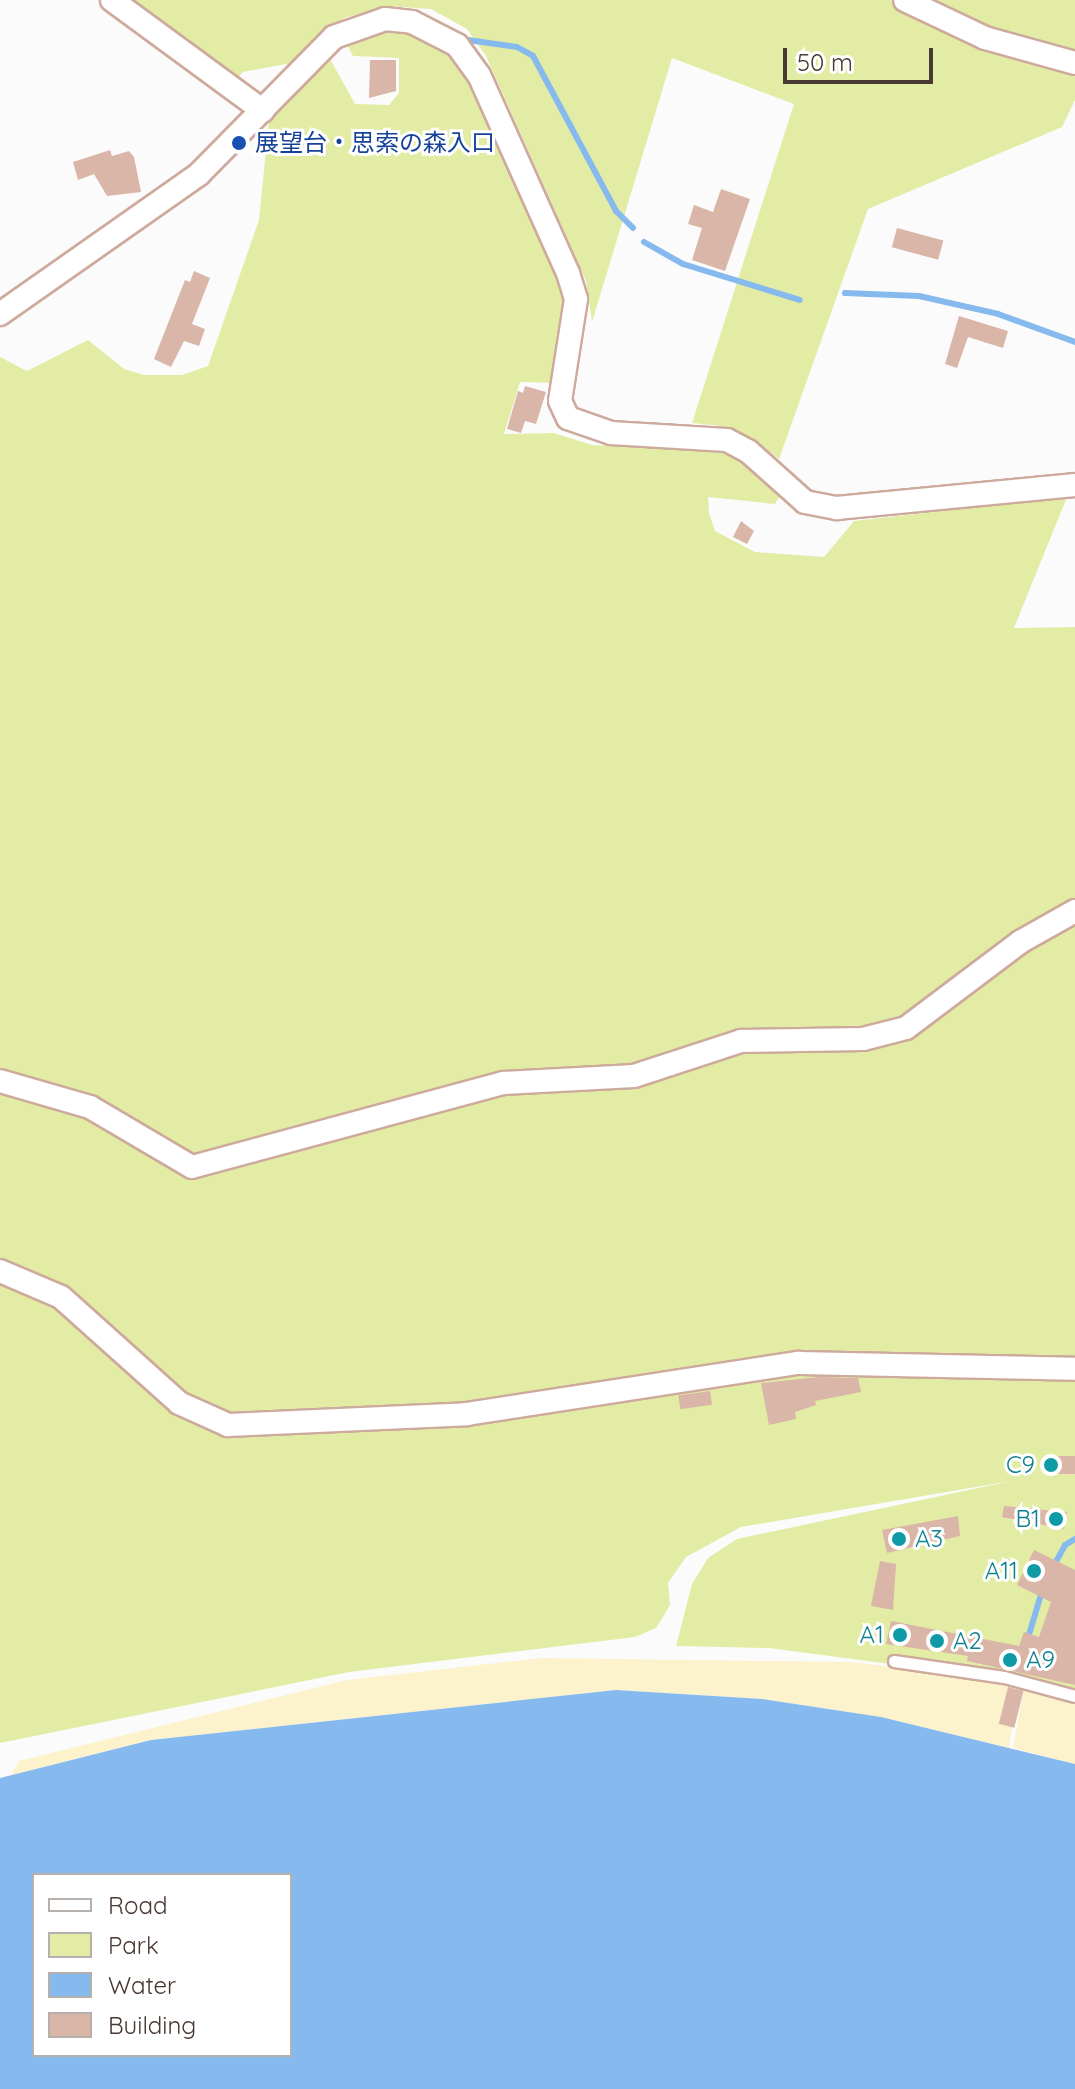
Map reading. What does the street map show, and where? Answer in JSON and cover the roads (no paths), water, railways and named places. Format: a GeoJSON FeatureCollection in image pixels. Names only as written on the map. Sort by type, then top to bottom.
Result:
{"type":"FeatureCollection","features":[{"type":"Feature","properties":{"kind":"street"},"geometry":{"type":"LineString","coordinates":[[112,0],[263,111]]}},
{"type":"Feature","properties":{"kind":"street"},"geometry":{"type":"LineString","coordinates":[[905,0],[985,38],[1075,63]]}},
{"type":"Feature","properties":{"kind":"street"},"geometry":{"type":"LineString","coordinates":[[0,314],[199,174],[334,37],[385,19],[412,22],[457,45],[485,90],[576,299],[560,401],[568,418],[611,433],[727,440],[748,451],[805,502],[837,508],[1075,485]]}},
{"type":"Feature","properties":{"kind":"street"},"geometry":{"type":"LineString","coordinates":[[0,1081],[90,1107],[192,1167],[504,1083],[634,1076],[741,1041],[863,1039],[906,1028],[1020,942],[1075,911]]}},
{"type":"Feature","properties":{"kind":"street"},"geometry":{"type":"LineString","coordinates":[[0,1271],[61,1297],[179,1403],[228,1425],[467,1414],[798,1363],[1075,1369]]}},
{"type":"Feature","properties":{"kind":"lane"},"geometry":{"type":"LineString","coordinates":[[894,1661],[1004,1677],[1075,1696]]}},
{"type":"Feature","properties":{"kind":"water"},"geometry":{"type":"Polygon","coordinates":[[[616,1690],[762,1699],[881,1717],[1075,1764],[1075,2089],[0,2089],[0,1778],[151,1740],[616,1690]]]}},
{"type":"Feature","properties":{"kind":"waterway"},"geometry":{"type":"LineString","coordinates":[[468,40],[517,47],[533,56],[616,211],[633,228]]}},
{"type":"Feature","properties":{"kind":"waterway"},"geometry":{"type":"LineString","coordinates":[[644,242],[683,264],[800,300]]}},
{"type":"Feature","properties":{"kind":"waterway"},"geometry":{"type":"LineString","coordinates":[[845,293],[919,296],[998,314],[1075,342]]}},
{"type":"Feature","properties":{"kind":"waterway"},"geometry":{"type":"LineString","coordinates":[[1053,1567],[1065,1545],[1075,1539]]}},
{"type":"Feature","properties":{"kind":"waterway"},"geometry":{"type":"LineString","coordinates":[[1028,1638],[1042,1591]]}},
{"type":"Feature","properties":{"kind":"place","name":"展望台・思索の森入口"},"geometry":{"type":"Point","coordinates":[239,143]}},
{"type":"Feature","properties":{"kind":"place","name":"C9"},"geometry":{"type":"Point","coordinates":[1051,1465]}},
{"type":"Feature","properties":{"kind":"place","name":"B1"},"geometry":{"type":"Point","coordinates":[1056,1519]}},
{"type":"Feature","properties":{"kind":"place","name":"A3"},"geometry":{"type":"Point","coordinates":[899,1539]}},
{"type":"Feature","properties":{"kind":"place","name":"A11"},"geometry":{"type":"Point","coordinates":[1034,1571]}},
{"type":"Feature","properties":{"kind":"place","name":"A1"},"geometry":{"type":"Point","coordinates":[900,1635]}},
{"type":"Feature","properties":{"kind":"place","name":"A2"},"geometry":{"type":"Point","coordinates":[937,1641]}},
{"type":"Feature","properties":{"kind":"place","name":"A9"},"geometry":{"type":"Point","coordinates":[1010,1660]}}]}
